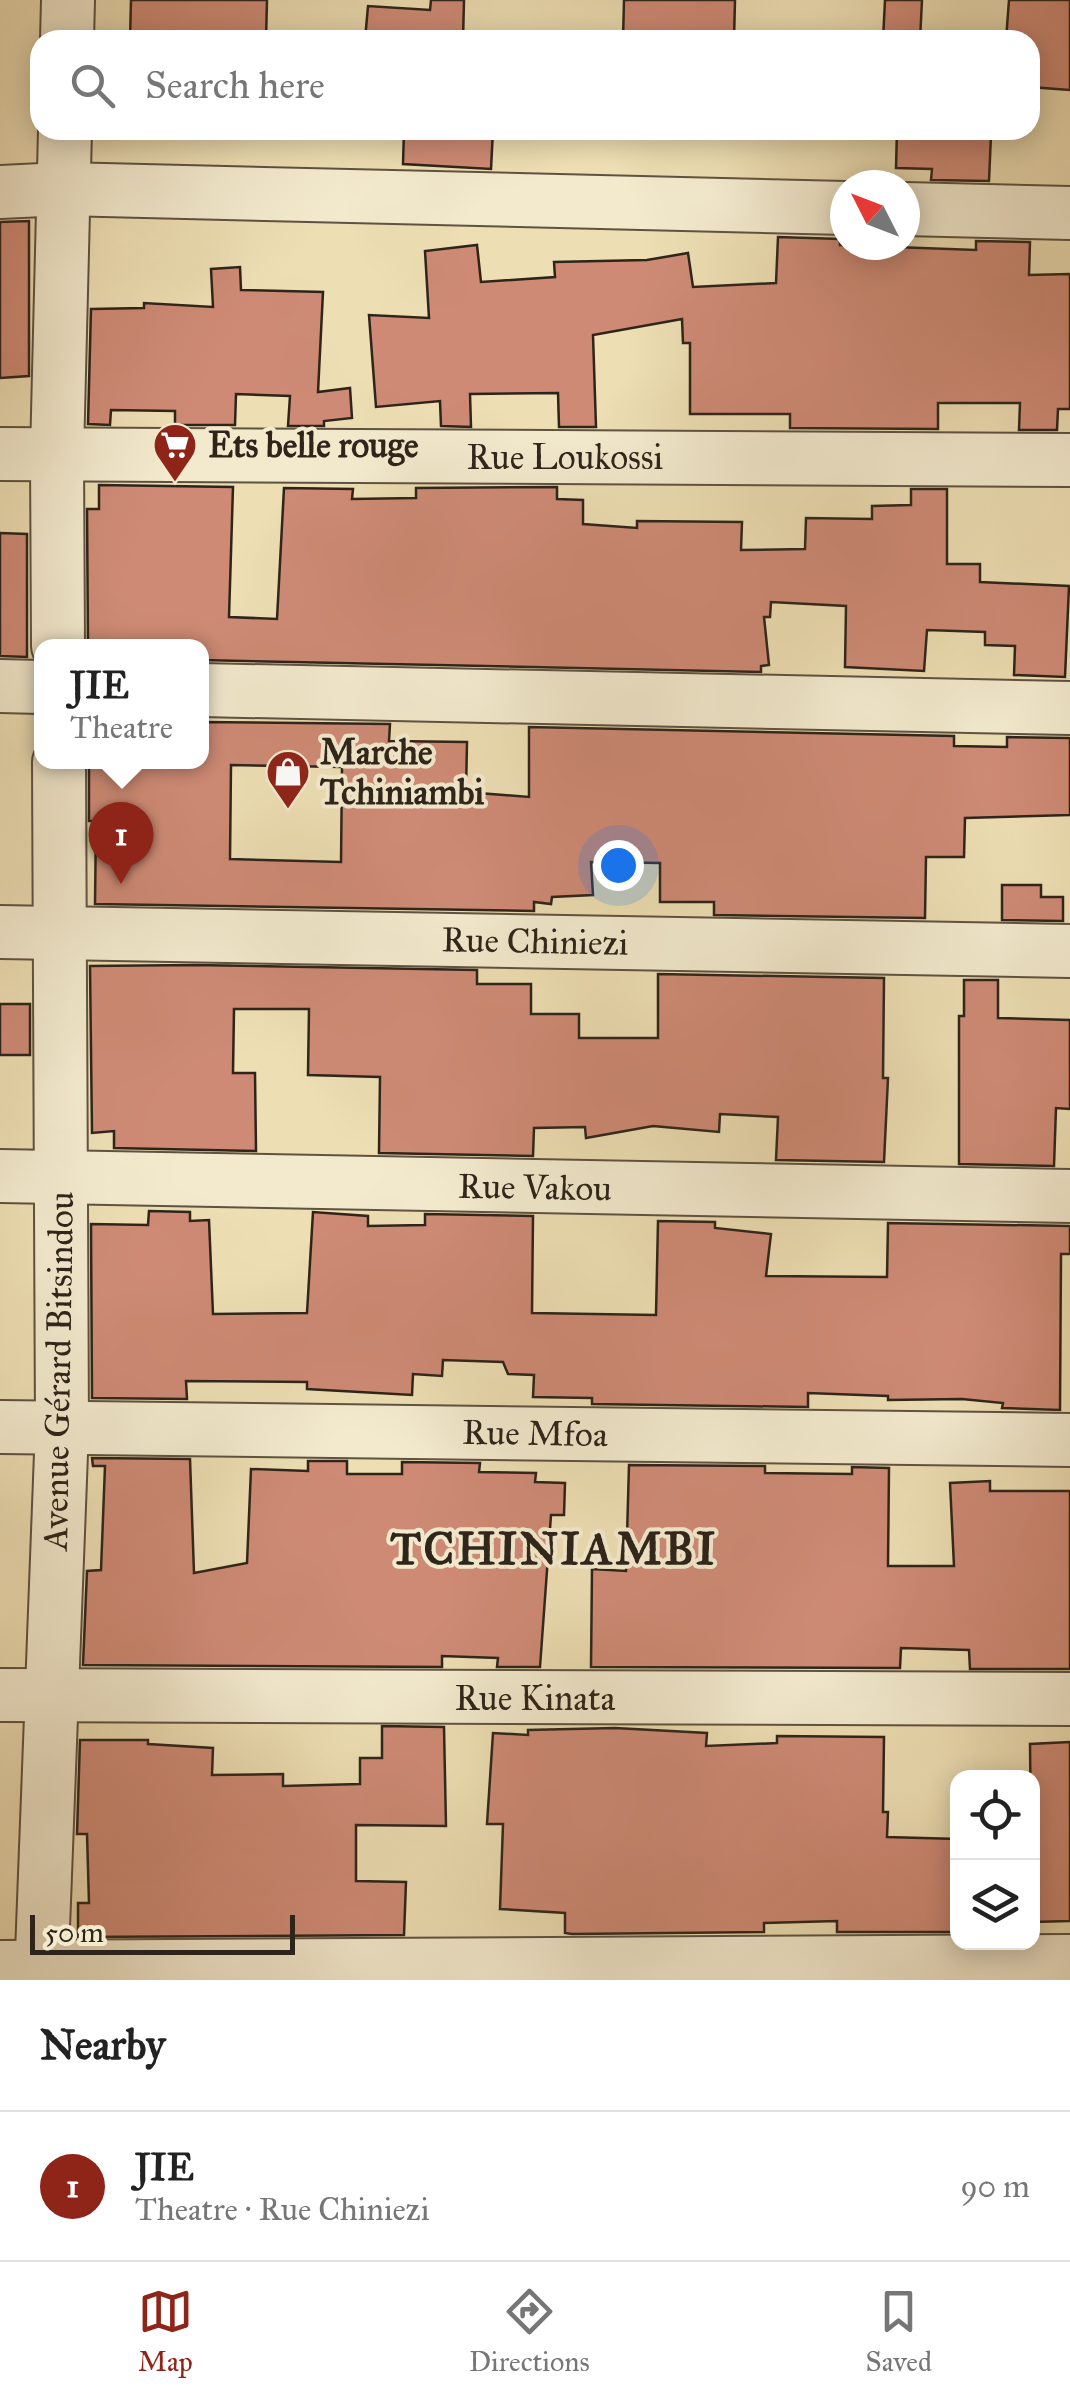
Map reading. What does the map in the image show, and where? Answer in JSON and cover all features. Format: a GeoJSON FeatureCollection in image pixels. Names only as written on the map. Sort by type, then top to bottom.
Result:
{"type":"FeatureCollection","features":[{"type":"Feature","properties":{"kind":"street"},"geometry":{"type":"LineString","coordinates":[[67,30],[68,0]]}},
{"type":"Feature","properties":{"kind":"street"},"geometry":{"type":"LineString","coordinates":[[58,639],[56,454],[64,140]]}},
{"type":"Feature","properties":{"kind":"street"},"geometry":{"type":"LineString","coordinates":[[0,192],[63,189],[830,208]]}},
{"type":"Feature","properties":{"kind":"street"},"geometry":{"type":"LineString","coordinates":[[920,209],[1070,213]]}},
{"type":"Feature","properties":{"kind":"street","name":"Rue Loukossi"},"geometry":{"type":"LineString","coordinates":[[0,454],[1070,460]]}},
{"type":"Feature","properties":{"kind":"street"},"geometry":{"type":"LineString","coordinates":[[0,686],[34,687]]}},
{"type":"Feature","properties":{"kind":"street"},"geometry":{"type":"LineString","coordinates":[[209,690],[1070,708]]}},
{"type":"Feature","properties":{"kind":"street","name":"Avenue Gérard Bitsindou"},"geometry":{"type":"LineString","coordinates":[[28,1971],[25,1696],[62,1427],[59,769]]}},
{"type":"Feature","properties":{"kind":"street","name":"Rue Chiniezi"},"geometry":{"type":"LineString","coordinates":[[0,932],[1070,951]]}},
{"type":"Feature","properties":{"kind":"street","name":"Rue Vakou"},"geometry":{"type":"LineString","coordinates":[[0,1176],[1070,1196]]}},
{"type":"Feature","properties":{"kind":"street","name":"Rue Mfoa"},"geometry":{"type":"LineString","coordinates":[[0,1427],[1070,1440]]}},
{"type":"Feature","properties":{"kind":"street","name":"Rue Kinata"},"geometry":{"type":"LineString","coordinates":[[25,1696],[1070,1699]]}},
{"type":"Feature","properties":{"kind":"street"},"geometry":{"type":"LineString","coordinates":[[28,1971],[1070,1961]]}},
{"type":"Feature","properties":{"kind":"building"},"geometry":{"type":"Polygon","coordinates":[[[131,0],[267,0],[266,30],[130,30],[131,0]]]}},
{"type":"Feature","properties":{"kind":"building"},"geometry":{"type":"Polygon","coordinates":[[[431,0],[464,0],[463,30],[366,30],[368,6],[430,10],[431,0]]]}},
{"type":"Feature","properties":{"kind":"building"},"geometry":{"type":"Polygon","coordinates":[[[624,0],[735,0],[734,30],[623,30],[624,0]]]}},
{"type":"Feature","properties":{"kind":"building"},"geometry":{"type":"Polygon","coordinates":[[[885,0],[922,0],[920,30],[884,30],[885,0]]]}},
{"type":"Feature","properties":{"kind":"building"},"geometry":{"type":"Polygon","coordinates":[[[1009,0],[1070,0],[1070,90],[1040,88],[1040,30],[1007,30],[1009,0]]]}},
{"type":"Feature","properties":{"kind":"building"},"geometry":{"type":"Polygon","coordinates":[[[404,140],[492,140],[491,169],[403,164],[404,140]]]}},
{"type":"Feature","properties":{"kind":"building"},"geometry":{"type":"Polygon","coordinates":[[[897,140],[991,140],[989,181],[931,180],[932,169],[896,168],[897,140]]]}},
{"type":"Feature","properties":{"kind":"building"},"geometry":{"type":"Polygon","coordinates":[[[29,221],[29,376],[0,378],[0,222],[29,221]]]}},
{"type":"Feature","properties":{"kind":"building"},"geometry":{"type":"Polygon","coordinates":[[[778,237],[830,239],[830,260],[920,260],[920,248],[976,250],[976,241],[1030,242],[1029,275],[1070,274],[1070,409],[1058,409],[1057,430],[1019,430],[1020,403],[938,403],[938,429],[790,428],[790,414],[690,414],[690,343],[683,343],[682,319],[593,335],[596,427],[559,427],[558,393],[470,394],[471,427],[441,426],[440,401],[376,407],[369,315],[429,318],[425,251],[477,245],[481,282],[555,277],[554,262],[647,260],[688,253],[693,287],[776,283],[778,237]]]}},
{"type":"Feature","properties":{"kind":"building"},"geometry":{"type":"Polygon","coordinates":[[[240,267],[241,290],[323,292],[318,392],[350,388],[352,418],[324,421],[324,426],[288,426],[290,396],[236,394],[235,425],[175,425],[175,411],[111,410],[110,425],[88,424],[91,309],[144,308],[144,303],[213,307],[211,269],[240,267]]]}},
{"type":"Feature","properties":{"kind":"building"},"geometry":{"type":"Polygon","coordinates":[[[99,485],[233,487],[229,617],[277,619],[284,488],[353,489],[352,499],[416,498],[416,488],[557,487],[557,499],[583,500],[583,524],[637,528],[637,521],[742,522],[741,550],[805,549],[806,518],[872,519],[872,506],[911,505],[911,489],[947,489],[947,564],[980,564],[980,582],[1069,586],[1065,677],[1014,675],[1015,646],[985,645],[985,632],[927,630],[924,671],[845,667],[846,606],[771,602],[770,617],[764,617],[769,665],[761,666],[761,672],[209,660],[209,639],[88,639],[87,509],[99,509],[99,485]]]}},
{"type":"Feature","properties":{"kind":"building"},"geometry":{"type":"Polygon","coordinates":[[[0,533],[27,534],[27,657],[0,656],[0,533]]]}},
{"type":"Feature","properties":{"kind":"building"},"geometry":{"type":"Polygon","coordinates":[[[209,722],[390,724],[389,741],[467,742],[466,792],[529,797],[529,727],[954,736],[954,746],[1007,747],[1007,737],[1070,738],[1070,815],[965,818],[964,857],[926,857],[925,918],[714,915],[714,902],[660,902],[660,863],[591,862],[593,895],[552,897],[551,904],[534,902],[534,911],[95,904],[96,821],[89,821],[89,769],[209,769],[209,722]],[[231,765],[230,859],[341,862],[342,767],[231,765]]]}},
{"type":"Feature","properties":{"kind":"building"},"geometry":{"type":"Polygon","coordinates":[[[1002,885],[1041,885],[1041,897],[1063,897],[1063,921],[1002,920],[1002,885]]]}},
{"type":"Feature","properties":{"kind":"building"},"geometry":{"type":"Polygon","coordinates":[[[90,966],[477,970],[477,984],[531,984],[531,1014],[579,1014],[579,1038],[658,1038],[658,974],[884,978],[883,1078],[888,1078],[884,1162],[776,1160],[778,1117],[720,1114],[719,1132],[653,1126],[586,1138],[585,1127],[534,1128],[533,1156],[379,1153],[380,1077],[308,1075],[309,1009],[234,1009],[233,1073],[255,1073],[256,1151],[114,1148],[114,1131],[92,1133],[90,966]]]}},
{"type":"Feature","properties":{"kind":"building"},"geometry":{"type":"Polygon","coordinates":[[[964,980],[998,980],[998,1018],[1070,1020],[1070,1109],[1056,1108],[1054,1166],[959,1164],[959,1016],[964,1016],[964,980]]]}},
{"type":"Feature","properties":{"kind":"building"},"geometry":{"type":"Polygon","coordinates":[[[0,1004],[30,1004],[30,1055],[0,1055],[0,1004]]]}},
{"type":"Feature","properties":{"kind":"building"},"geometry":{"type":"Polygon","coordinates":[[[149,1211],[190,1212],[190,1221],[209,1220],[213,1314],[307,1313],[313,1212],[368,1216],[368,1226],[425,1225],[425,1214],[533,1216],[532,1313],[656,1315],[658,1221],[715,1222],[715,1228],[771,1234],[766,1276],[887,1277],[888,1223],[1070,1226],[1070,1254],[1061,1254],[1060,1410],[1002,1408],[1003,1403],[962,1399],[888,1400],[888,1396],[808,1393],[808,1407],[592,1404],[592,1398],[533,1397],[534,1375],[508,1374],[503,1362],[443,1360],[442,1376],[413,1374],[412,1395],[307,1389],[307,1382],[186,1381],[187,1399],[92,1398],[91,1224],[148,1225],[149,1211]]]}},
{"type":"Feature","properties":{"kind":"building"},"geometry":{"type":"Polygon","coordinates":[[[92,1458],[190,1459],[194,1573],[247,1563],[251,1469],[308,1471],[308,1461],[347,1461],[347,1474],[402,1474],[402,1462],[480,1463],[479,1472],[536,1473],[535,1482],[565,1483],[564,1515],[551,1515],[540,1667],[497,1667],[498,1658],[442,1656],[442,1667],[83,1665],[87,1571],[101,1570],[105,1466],[93,1466],[92,1458]]]}},
{"type":"Feature","properties":{"kind":"building"},"geometry":{"type":"Polygon","coordinates":[[[629,1465],[765,1466],[765,1473],[852,1474],[852,1467],[889,1468],[888,1566],[954,1566],[950,1483],[990,1481],[990,1491],[1070,1491],[1070,1669],[970,1669],[969,1650],[901,1648],[900,1668],[591,1667],[592,1569],[626,1571],[629,1465]]]}},
{"type":"Feature","properties":{"kind":"building"},"geometry":{"type":"Polygon","coordinates":[[[382,1726],[444,1727],[446,1826],[356,1825],[356,1881],[406,1882],[404,1935],[78,1937],[78,1903],[89,1903],[87,1834],[77,1834],[80,1740],[148,1740],[148,1744],[213,1748],[212,1775],[283,1774],[283,1786],[360,1784],[360,1758],[382,1758],[382,1726]]]}},
{"type":"Feature","properties":{"kind":"building"},"geometry":{"type":"Polygon","coordinates":[[[615,1728],[707,1733],[706,1746],[777,1743],[777,1736],[884,1737],[883,1812],[888,1812],[887,1837],[950,1839],[950,1932],[837,1932],[837,1921],[764,1923],[764,1932],[572,1934],[565,1933],[565,1913],[500,1909],[503,1824],[487,1824],[493,1733],[528,1735],[528,1730],[615,1728]]]}},
{"type":"Feature","properties":{"kind":"building"},"geometry":{"type":"Polygon","coordinates":[[[1070,1742],[1070,1921],[1040,1922],[1040,1770],[1030,1770],[1030,1744],[1070,1742]]]}},
{"type":"Feature","properties":{"kind":"place","name":"Ets belle rouge"},"geometry":{"type":"Point","coordinates":[175,483]}},
{"type":"Feature","properties":{"kind":"place","name":"Marche Tchiniambi"},"geometry":{"type":"Point","coordinates":[288,810]}},
{"type":"Feature","properties":{"kind":"place","name":"JIE"},"geometry":{"type":"Point","coordinates":[121,884]}},
{"type":"Feature","properties":{"kind":"district","name":"TCHINIAMBI"},"geometry":{"type":"Point","coordinates":[554,1548]}}]}
